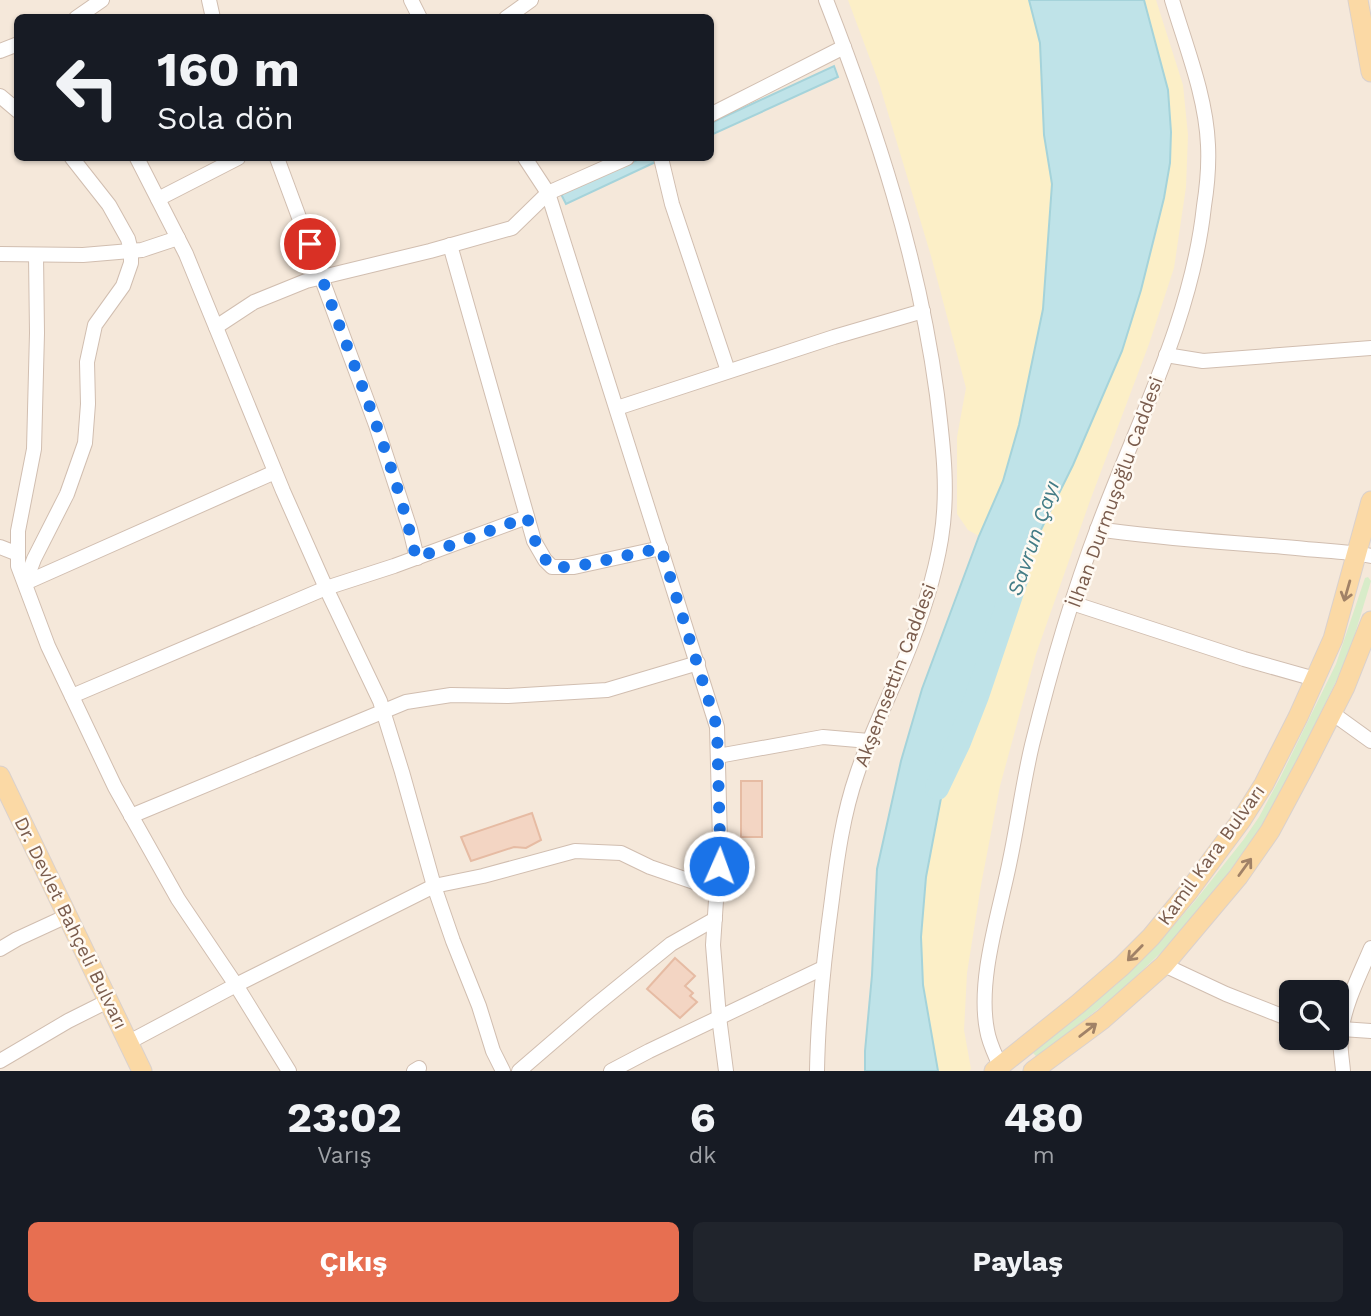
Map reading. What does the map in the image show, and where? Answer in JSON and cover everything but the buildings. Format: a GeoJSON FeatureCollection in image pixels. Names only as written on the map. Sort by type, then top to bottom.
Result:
{"type":"FeatureCollection","features":[{"type":"Feature","properties":{"kind":"main road"},"geometry":{"type":"LineString","coordinates":[[1360,1],[1371,72]]}},
{"type":"Feature","properties":{"kind":"main road","name":"Kamil Kara Bulvarı"},"geometry":{"type":"LineString","coordinates":[[997,1069],[1078,1004],[1151,937],[1242,819],[1264,784],[1298,717],[1333,639],[1364,555],[1371,501]]}},
{"type":"Feature","properties":{"kind":"main road","name":"Kamil Kara Bulvarı"},"geometry":{"type":"LineString","coordinates":[[1033,1071],[1103,1019],[1164,965],[1212,909],[1256,851],[1283,807],[1332,713],[1371,621]]}},
{"type":"Feature","properties":{"kind":"main road","name":"Dr. Devlet Bahçeli Bulvarı"},"geometry":{"type":"LineString","coordinates":[[0,776],[142,1071]]}},
{"type":"Feature","properties":{"kind":"street"},"geometry":{"type":"LineString","coordinates":[[84,14],[102,0]]}},
{"type":"Feature","properties":{"kind":"street"},"geometry":{"type":"LineString","coordinates":[[512,14],[531,0]]}},
{"type":"Feature","properties":{"kind":"street","name":"Akşemsettin Caddesi"},"geometry":{"type":"LineString","coordinates":[[817,1071],[817,1024],[823,968],[843,829],[856,777],[869,741],[923,610],[941,538],[945,503],[945,457],[923,311],[897,207],[872,124],[827,0]]}},
{"type":"Feature","properties":{"kind":"street","name":"İlhan Durmuşoğlu Caddesi"},"geometry":{"type":"LineString","coordinates":[[997,1069],[985,1013],[986,978],[1032,745],[1072,603],[1097,529],[1166,355],[1188,291],[1205,206],[1208,146],[1202,101],[1172,0]]}},
{"type":"Feature","properties":{"kind":"street"},"geometry":{"type":"LineString","coordinates":[[714,113],[844,47]]}},
{"type":"Feature","properties":{"kind":"street"},"geometry":{"type":"LineString","coordinates":[[0,96],[14,108]]}},
{"type":"Feature","properties":{"kind":"street"},"geometry":{"type":"LineString","coordinates":[[24,583],[67,494],[85,443],[87,362],[94,325],[123,286],[131,263],[128,239],[109,205],[74,161]]}},
{"type":"Feature","properties":{"kind":"street"},"geometry":{"type":"LineString","coordinates":[[139,161],[186,254],[275,472],[380,701],[434,886],[479,1006],[492,1051],[503,1071]]}},
{"type":"Feature","properties":{"kind":"street"},"geometry":{"type":"LineString","coordinates":[[158,199],[232,161]]}},
{"type":"Feature","properties":{"kind":"street"},"geometry":{"type":"LineString","coordinates":[[278,161],[376,425],[410,529],[416,558]]}},
{"type":"Feature","properties":{"kind":"street"},"geometry":{"type":"LineString","coordinates":[[527,161],[548,193],[717,727],[720,841],[713,945],[726,1071]]}},
{"type":"Feature","properties":{"kind":"street"},"geometry":{"type":"LineString","coordinates":[[216,327],[254,302],[306,281],[512,228],[548,193],[620,161]]}},
{"type":"Feature","properties":{"kind":"street"},"geometry":{"type":"LineString","coordinates":[[662,161],[672,204],[728,372]]}},
{"type":"Feature","properties":{"kind":"street"},"geometry":{"type":"LineString","coordinates":[[0,254],[83,256],[142,250],[178,238]]}},
{"type":"Feature","properties":{"kind":"street"},"geometry":{"type":"LineString","coordinates":[[450,245],[534,541],[545,560],[552,567],[574,567],[661,548]]}},
{"type":"Feature","properties":{"kind":"street"},"geometry":{"type":"LineString","coordinates":[[36,255],[34,449],[18,531],[18,566],[48,646],[115,787],[178,899],[236,985],[289,1071]]}},
{"type":"Feature","properties":{"kind":"street"},"geometry":{"type":"LineString","coordinates":[[617,408],[834,337],[923,311]]}},
{"type":"Feature","properties":{"kind":"street"},"geometry":{"type":"LineString","coordinates":[[1166,355],[1203,361],[1371,348]]}},
{"type":"Feature","properties":{"kind":"street"},"geometry":{"type":"LineString","coordinates":[[24,583],[275,472]]}},
{"type":"Feature","properties":{"kind":"street"},"geometry":{"type":"LineString","coordinates":[[72,696],[326,588],[527,517]]}},
{"type":"Feature","properties":{"kind":"street"},"geometry":{"type":"LineString","coordinates":[[1097,529],[1148,537],[1364,555]]}},
{"type":"Feature","properties":{"kind":"street"},"geometry":{"type":"LineString","coordinates":[[0,547],[18,554]]}},
{"type":"Feature","properties":{"kind":"street"},"geometry":{"type":"LineString","coordinates":[[1072,603],[1244,659],[1315,678]]}},
{"type":"Feature","properties":{"kind":"street"},"geometry":{"type":"LineString","coordinates":[[131,816],[406,702],[451,695],[508,696],[607,690],[698,663]]}},
{"type":"Feature","properties":{"kind":"street"},"geometry":{"type":"LineString","coordinates":[[1332,713],[1371,741]]}},
{"type":"Feature","properties":{"kind":"street"},"geometry":{"type":"LineString","coordinates":[[718,756],[823,737],[869,741]]}},
{"type":"Feature","properties":{"kind":"street"},"geometry":{"type":"LineString","coordinates":[[129,1042],[434,886],[575,851],[621,853],[650,867],[717,890]]}},
{"type":"Feature","properties":{"kind":"street"},"geometry":{"type":"LineString","coordinates":[[0,949],[67,916]]}},
{"type":"Feature","properties":{"kind":"street"},"geometry":{"type":"LineString","coordinates":[[519,1071],[671,944],[715,919]]}},
{"type":"Feature","properties":{"kind":"street"},"geometry":{"type":"LineString","coordinates":[[1349,1005],[1371,948]]}},
{"type":"Feature","properties":{"kind":"street"},"geometry":{"type":"LineString","coordinates":[[1164,965],[1279,1015]]}},
{"type":"Feature","properties":{"kind":"street"},"geometry":{"type":"LineString","coordinates":[[611,1071],[823,968]]}},
{"type":"Feature","properties":{"kind":"street"},"geometry":{"type":"LineString","coordinates":[[0,1061],[68,1021],[108,1002]]}},
{"type":"Feature","properties":{"kind":"street"},"geometry":{"type":"LineString","coordinates":[[1349,1034],[1371,1031]]}},
{"type":"Feature","properties":{"kind":"street"},"geometry":{"type":"LineString","coordinates":[[1341,1050],[1343,1071]]}},
{"type":"Feature","properties":{"kind":"shaded area"},"geometry":{"type":"Polygon","coordinates":[[[0,0],[1371,0],[1371,1071],[0,1071],[0,0]]]}},
{"type":"Feature","properties":{"kind":"green space"},"geometry":{"type":"Polygon","coordinates":[[[1368,577],[1371,581],[1348,657],[1271,811],[1251,842],[1169,945],[1116,995],[1037,1057],[1032,1052],[1116,985],[1157,945],[1244,839],[1281,776],[1336,664],[1365,578],[1368,577]]]}},
{"type":"Feature","properties":{"kind":"sand"},"geometry":{"type":"Polygon","coordinates":[[[848,0],[1029,0],[1040,43],[1044,135],[1052,184],[1043,309],[1019,425],[1003,481],[979,536],[968,530],[957,514],[957,437],[966,388],[931,256],[879,83],[848,0]]]}},
{"type":"Feature","properties":{"kind":"sand"},"geometry":{"type":"Polygon","coordinates":[[[1144,0],[1156,0],[1183,85],[1188,135],[1186,187],[1174,268],[1036,654],[1000,786],[967,973],[964,1030],[971,1069],[938,1071],[923,985],[921,937],[926,877],[941,798],[980,670],[1026,560],[1073,465],[1122,351],[1155,239],[1164,198],[1170,163],[1168,90],[1144,0]]]}},
{"type":"Feature","properties":{"kind":"water"},"geometry":{"type":"Polygon","coordinates":[[[1029,0],[1144,0],[1168,90],[1170,163],[1141,290],[1122,351],[1073,465],[1026,560],[980,670],[941,798],[926,877],[921,937],[923,985],[938,1071],[865,1071],[877,869],[901,761],[922,689],[979,536],[1003,481],[1019,425],[1043,309],[1052,184],[1044,135],[1040,43],[1029,0]]]}},
{"type":"Feature","properties":{"kind":"water"},"geometry":{"type":"Polygon","coordinates":[[[834,66],[838,77],[714,134],[714,122],[834,66]]]}},
{"type":"Feature","properties":{"kind":"water"},"geometry":{"type":"Polygon","coordinates":[[[635,161],[658,161],[566,204],[560,192],[635,161]]]}},
{"type":"Feature","properties":{"kind":"waterway","name":"Savrun Çayı"},"geometry":{"type":"LineString","coordinates":[[937,788],[977,696],[1017,577]]}},
{"type":"Feature","properties":{"kind":"route"},"geometry":{"type":"LineString","coordinates":[[310,244],[376,425],[410,529],[416,558],[527,517],[534,541],[552,567],[574,567],[661,548],[717,727],[719,866]]}}]}
